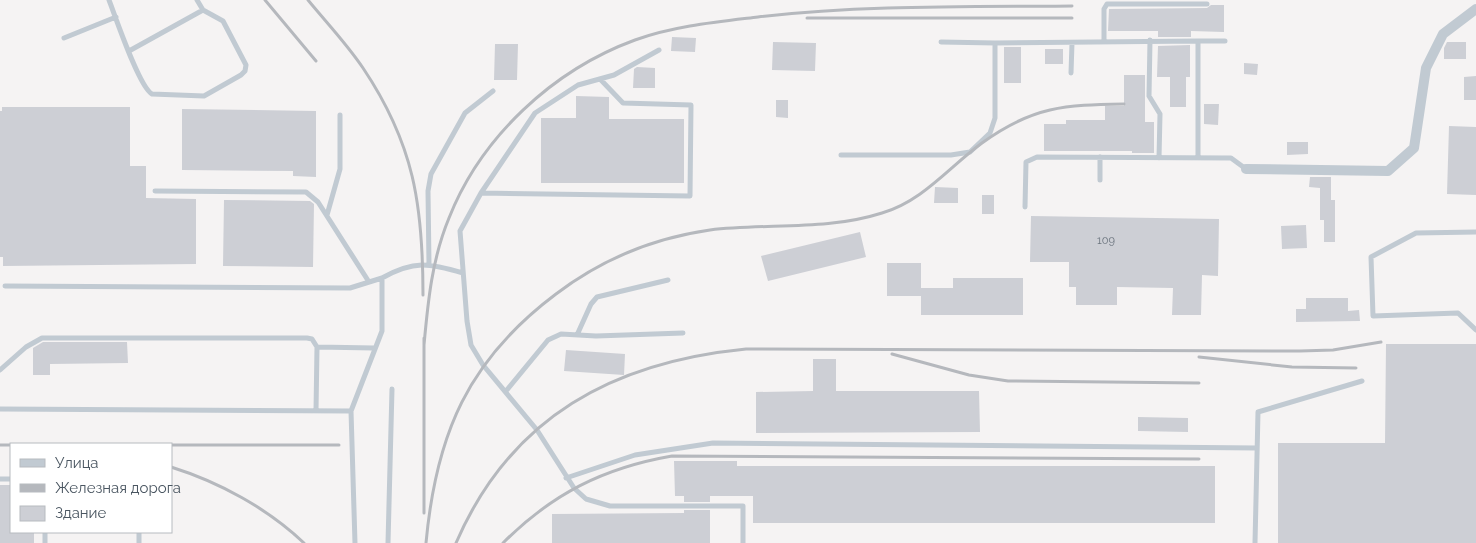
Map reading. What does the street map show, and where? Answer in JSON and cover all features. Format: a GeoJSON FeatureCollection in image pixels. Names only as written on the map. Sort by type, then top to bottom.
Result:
{"type":"FeatureCollection","features":[{"type":"Feature","properties":{"kind":"street"},"geometry":{"type":"LineString","coordinates":[[1246,169],[1388,171],[1414,148],[1426,68],[1443,34],[1476,9]]}},
{"type":"Feature","properties":{"kind":"lane"},"geometry":{"type":"LineString","coordinates":[[109,0],[146,91],[152,94],[204,96],[245,71],[244,59],[223,21],[203,10],[197,0]]}},
{"type":"Feature","properties":{"kind":"lane"},"geometry":{"type":"LineString","coordinates":[[1104,40],[1104,9],[1107,4],[1207,4]]}},
{"type":"Feature","properties":{"kind":"lane"},"geometry":{"type":"LineString","coordinates":[[129,51],[203,10]]}},
{"type":"Feature","properties":{"kind":"lane"},"geometry":{"type":"LineString","coordinates":[[64,38],[116,17]]}},
{"type":"Feature","properties":{"kind":"lane"},"geometry":{"type":"LineString","coordinates":[[1150,40],[1149,96],[1160,114],[1159,158]]}},
{"type":"Feature","properties":{"kind":"lane"},"geometry":{"type":"LineString","coordinates":[[1198,41],[1198,158]]}},
{"type":"Feature","properties":{"kind":"lane"},"geometry":{"type":"LineString","coordinates":[[941,42],[1225,41]]}},
{"type":"Feature","properties":{"kind":"lane"},"geometry":{"type":"LineString","coordinates":[[841,155],[951,155],[970,152],[990,133],[995,118],[996,43]]}},
{"type":"Feature","properties":{"kind":"lane"},"geometry":{"type":"LineString","coordinates":[[1071,73],[1072,43]]}},
{"type":"Feature","properties":{"kind":"lane"},"geometry":{"type":"LineString","coordinates":[[659,50],[614,75],[578,85],[535,113],[481,194],[460,231],[467,320],[471,344],[483,364],[537,430],[566,478],[586,499],[602,505],[743,506],[743,543]]}},
{"type":"Feature","properties":{"kind":"lane"},"geometry":{"type":"LineString","coordinates":[[481,194],[690,196],[691,105],[623,103],[600,79]]}},
{"type":"Feature","properties":{"kind":"lane"},"geometry":{"type":"LineString","coordinates":[[429,264],[428,191],[431,174],[465,113],[493,91]]}},
{"type":"Feature","properties":{"kind":"lane"},"geometry":{"type":"LineString","coordinates":[[326,215],[340,169],[340,115]]}},
{"type":"Feature","properties":{"kind":"lane"},"geometry":{"type":"LineString","coordinates":[[1100,157],[1100,180]]}},
{"type":"Feature","properties":{"kind":"lane"},"geometry":{"type":"LineString","coordinates":[[1025,207],[1025,168],[1030,158],[1231,158],[1246,169]]}},
{"type":"Feature","properties":{"kind":"lane"},"geometry":{"type":"LineString","coordinates":[[155,191],[306,192],[313,196],[369,282]]}},
{"type":"Feature","properties":{"kind":"lane"},"geometry":{"type":"LineString","coordinates":[[1476,232],[1416,233],[1371,257],[1373,316],[1458,313],[1476,330]]}},
{"type":"Feature","properties":{"kind":"lane"},"geometry":{"type":"LineString","coordinates":[[5,286],[350,288],[382,278],[402,267],[429,264],[464,273]]}},
{"type":"Feature","properties":{"kind":"lane"},"geometry":{"type":"LineString","coordinates":[[355,543],[351,411],[374,348],[382,332],[382,278]]}},
{"type":"Feature","properties":{"kind":"lane"},"geometry":{"type":"LineString","coordinates":[[577,334],[591,304],[597,296],[668,280]]}},
{"type":"Feature","properties":{"kind":"lane"},"geometry":{"type":"LineString","coordinates":[[506,392],[548,340],[561,334],[683,333]]}},
{"type":"Feature","properties":{"kind":"lane"},"geometry":{"type":"LineString","coordinates":[[0,370],[34,341],[55,336],[307,338],[312,339],[317,348],[316,411]]}},
{"type":"Feature","properties":{"kind":"lane"},"geometry":{"type":"LineString","coordinates":[[317,348],[374,348]]}},
{"type":"Feature","properties":{"kind":"lane"},"geometry":{"type":"LineString","coordinates":[[1255,543],[1258,412],[1362,381]]}},
{"type":"Feature","properties":{"kind":"lane"},"geometry":{"type":"LineString","coordinates":[[388,543],[392,389]]}},
{"type":"Feature","properties":{"kind":"lane"},"geometry":{"type":"LineString","coordinates":[[0,409],[351,411]]}},
{"type":"Feature","properties":{"kind":"lane"},"geometry":{"type":"LineString","coordinates":[[566,478],[635,454],[713,443],[1257,448]]}},
{"type":"Feature","properties":{"kind":"building"},"geometry":{"type":"Polygon","coordinates":[[[1211,5],[1224,5],[1224,32],[1191,31],[1191,37],[1158,37],[1158,31],[1108,31],[1109,9],[1207,8],[1211,5]]]}},
{"type":"Feature","properties":{"kind":"building"},"geometry":{"type":"Polygon","coordinates":[[[672,37],[696,38],[695,52],[671,51],[672,37]]]}},
{"type":"Feature","properties":{"kind":"building"},"geometry":{"type":"Polygon","coordinates":[[[773,42],[816,43],[815,71],[772,70],[773,42]]]}},
{"type":"Feature","properties":{"kind":"building"},"geometry":{"type":"Polygon","coordinates":[[[1447,42],[1466,42],[1466,59],[1444,59],[1444,48],[1447,42]]]}},
{"type":"Feature","properties":{"kind":"building"},"geometry":{"type":"Polygon","coordinates":[[[495,44],[518,44],[517,80],[494,80],[495,44]]]}},
{"type":"Feature","properties":{"kind":"building"},"geometry":{"type":"Polygon","coordinates":[[[1190,45],[1190,77],[1186,77],[1186,107],[1170,107],[1170,77],[1157,77],[1158,46],[1190,45]]]}},
{"type":"Feature","properties":{"kind":"building"},"geometry":{"type":"Polygon","coordinates":[[[1004,47],[1021,47],[1021,83],[1004,83],[1004,47]]]}},
{"type":"Feature","properties":{"kind":"building"},"geometry":{"type":"Polygon","coordinates":[[[1045,49],[1063,49],[1063,64],[1045,64],[1045,49]]]}},
{"type":"Feature","properties":{"kind":"building"},"geometry":{"type":"Polygon","coordinates":[[[1244,63],[1258,64],[1257,75],[1244,74],[1244,63]]]}},
{"type":"Feature","properties":{"kind":"building"},"geometry":{"type":"Polygon","coordinates":[[[637,67],[655,68],[655,88],[633,88],[634,69],[637,67]]]}},
{"type":"Feature","properties":{"kind":"building"},"geometry":{"type":"Polygon","coordinates":[[[1124,75],[1145,75],[1145,122],[1154,122],[1154,153],[1132,153],[1132,151],[1044,151],[1044,124],[1066,124],[1066,120],[1105,120],[1105,106],[1124,106],[1124,75]]]}},
{"type":"Feature","properties":{"kind":"building"},"geometry":{"type":"Polygon","coordinates":[[[1476,76],[1476,100],[1464,100],[1464,77],[1476,76]]]}},
{"type":"Feature","properties":{"kind":"building"},"geometry":{"type":"Polygon","coordinates":[[[576,96],[609,97],[609,119],[684,119],[684,183],[541,183],[541,118],[576,118],[576,96]]]}},
{"type":"Feature","properties":{"kind":"building"},"geometry":{"type":"Polygon","coordinates":[[[776,100],[788,100],[788,118],[776,117],[776,100]]]}},
{"type":"Feature","properties":{"kind":"building"},"geometry":{"type":"Polygon","coordinates":[[[1204,104],[1219,104],[1218,125],[1204,124],[1204,104]]]}},
{"type":"Feature","properties":{"kind":"building"},"geometry":{"type":"Polygon","coordinates":[[[2,107],[130,107],[130,166],[146,166],[146,198],[196,199],[196,264],[3,266],[3,257],[0,257],[0,111],[2,111],[2,107]]]}},
{"type":"Feature","properties":{"kind":"building"},"geometry":{"type":"Polygon","coordinates":[[[182,109],[316,111],[316,177],[293,176],[293,171],[182,170],[182,109]]]}},
{"type":"Feature","properties":{"kind":"building"},"geometry":{"type":"Polygon","coordinates":[[[1449,126],[1476,127],[1476,195],[1447,194],[1449,126]]]}},
{"type":"Feature","properties":{"kind":"building"},"geometry":{"type":"Polygon","coordinates":[[[1287,142],[1308,142],[1308,154],[1287,155],[1287,142]]]}},
{"type":"Feature","properties":{"kind":"building"},"geometry":{"type":"Polygon","coordinates":[[[1310,177],[1331,177],[1331,200],[1335,200],[1335,242],[1324,242],[1324,220],[1320,220],[1320,188],[1309,187],[1310,177]]]}},
{"type":"Feature","properties":{"kind":"building"},"geometry":{"type":"Polygon","coordinates":[[[935,187],[958,188],[958,203],[934,203],[935,187]]]}},
{"type":"Feature","properties":{"kind":"building"},"geometry":{"type":"Polygon","coordinates":[[[982,195],[994,195],[994,214],[982,214],[982,195]]]}},
{"type":"Feature","properties":{"kind":"building"},"geometry":{"type":"Polygon","coordinates":[[[224,200],[310,201],[314,204],[313,267],[223,266],[224,200]]]}},
{"type":"Feature","properties":{"kind":"building"},"geometry":{"type":"Polygon","coordinates":[[[1031,216],[1219,219],[1218,276],[1202,275],[1201,315],[1172,315],[1173,288],[1117,287],[1117,305],[1076,305],[1076,287],[1069,287],[1069,262],[1030,262],[1031,216]]]}},
{"type":"Feature","properties":{"kind":"building"},"geometry":{"type":"Polygon","coordinates":[[[1306,225],[1307,248],[1282,249],[1281,226],[1306,225]]]}},
{"type":"Feature","properties":{"kind":"building"},"geometry":{"type":"Polygon","coordinates":[[[860,232],[866,257],[768,281],[761,256],[860,232]]]}},
{"type":"Feature","properties":{"kind":"building"},"geometry":{"type":"Polygon","coordinates":[[[887,263],[921,263],[921,288],[953,288],[953,278],[1023,278],[1023,315],[921,315],[921,296],[887,296],[887,263]]]}},
{"type":"Feature","properties":{"kind":"building"},"geometry":{"type":"Polygon","coordinates":[[[1306,298],[1348,298],[1348,311],[1359,310],[1360,321],[1296,322],[1296,309],[1306,309],[1306,298]]]}},
{"type":"Feature","properties":{"kind":"building"},"geometry":{"type":"Polygon","coordinates":[[[43,342],[127,342],[128,363],[50,364],[50,375],[33,375],[33,348],[43,342]]]}},
{"type":"Feature","properties":{"kind":"building"},"geometry":{"type":"Polygon","coordinates":[[[1386,344],[1476,344],[1476,543],[1278,543],[1278,443],[1385,443],[1386,344]]]}},
{"type":"Feature","properties":{"kind":"building"},"geometry":{"type":"Polygon","coordinates":[[[566,350],[625,354],[624,375],[564,371],[566,350]]]}},
{"type":"Feature","properties":{"kind":"building"},"geometry":{"type":"Polygon","coordinates":[[[813,359],[836,359],[836,391],[979,391],[980,432],[756,433],[756,392],[813,391],[813,359]]]}},
{"type":"Feature","properties":{"kind":"building"},"geometry":{"type":"Polygon","coordinates":[[[1138,417],[1188,418],[1188,432],[1138,431],[1138,417]]]}},
{"type":"Feature","properties":{"kind":"building"},"geometry":{"type":"Polygon","coordinates":[[[674,461],[737,461],[737,466],[1215,466],[1215,523],[753,523],[753,496],[710,496],[710,502],[684,502],[684,496],[675,496],[674,461]]]}},
{"type":"Feature","properties":{"kind":"building"},"geometry":{"type":"Polygon","coordinates":[[[0,485],[10,485],[10,533],[34,533],[34,543],[0,543],[0,485]]]}},
{"type":"Feature","properties":{"kind":"building"},"geometry":{"type":"Polygon","coordinates":[[[684,510],[710,510],[710,543],[552,543],[552,514],[684,513],[684,510]]]}},
{"type":"Feature","properties":{"kind":"railway"},"geometry":{"type":"LineString","coordinates":[[265,0],[316,61]]}},
{"type":"Feature","properties":{"kind":"railway"},"geometry":{"type":"LineString","coordinates":[[308,0],[363,68],[394,123],[412,176],[417,204],[421,232],[423,295]]}},
{"type":"Feature","properties":{"kind":"railway"},"geometry":{"type":"LineString","coordinates":[[424,345],[429,296],[438,249],[449,218],[463,188],[480,160],[500,134],[523,110],[576,69],[605,53],[635,40],[665,31],[695,25],[797,13],[954,7],[1072,6]]}},
{"type":"Feature","properties":{"kind":"railway"},"geometry":{"type":"LineString","coordinates":[[807,18],[1072,18]]}},
{"type":"Feature","properties":{"kind":"railway"},"geometry":{"type":"LineString","coordinates":[[426,543],[438,467],[448,434],[462,402],[479,373],[500,345],[526,319],[556,294],[592,270],[629,252],[669,238],[689,234],[732,228],[797,226],[840,222],[882,213],[897,208],[923,192],[970,152],[1017,121],[1050,110],[1067,107],[1124,104]]}},
{"type":"Feature","properties":{"kind":"railway"},"geometry":{"type":"LineString","coordinates":[[424,338],[424,513]]}},
{"type":"Feature","properties":{"kind":"railway"},"geometry":{"type":"LineString","coordinates":[[456,543],[479,499],[506,461],[537,429],[572,403],[611,383],[653,367],[698,356],[746,349],[1300,351],[1333,350],[1381,342]]}},
{"type":"Feature","properties":{"kind":"railway"},"geometry":{"type":"LineString","coordinates":[[892,354],[969,375],[1008,381],[1199,383]]}},
{"type":"Feature","properties":{"kind":"railway"},"geometry":{"type":"LineString","coordinates":[[1199,357],[1292,367],[1356,368]]}},
{"type":"Feature","properties":{"kind":"railway"},"geometry":{"type":"LineString","coordinates":[[0,445],[10,445]]}},
{"type":"Feature","properties":{"kind":"railway"},"geometry":{"type":"LineString","coordinates":[[172,445],[339,445]]}},
{"type":"Feature","properties":{"kind":"railway"},"geometry":{"type":"LineString","coordinates":[[503,543],[540,510],[580,486],[623,468],[672,456],[1199,459]]}},
{"type":"Feature","properties":{"kind":"railway"},"geometry":{"type":"LineString","coordinates":[[172,467],[207,480],[242,498],[274,518],[304,543]]}}]}
